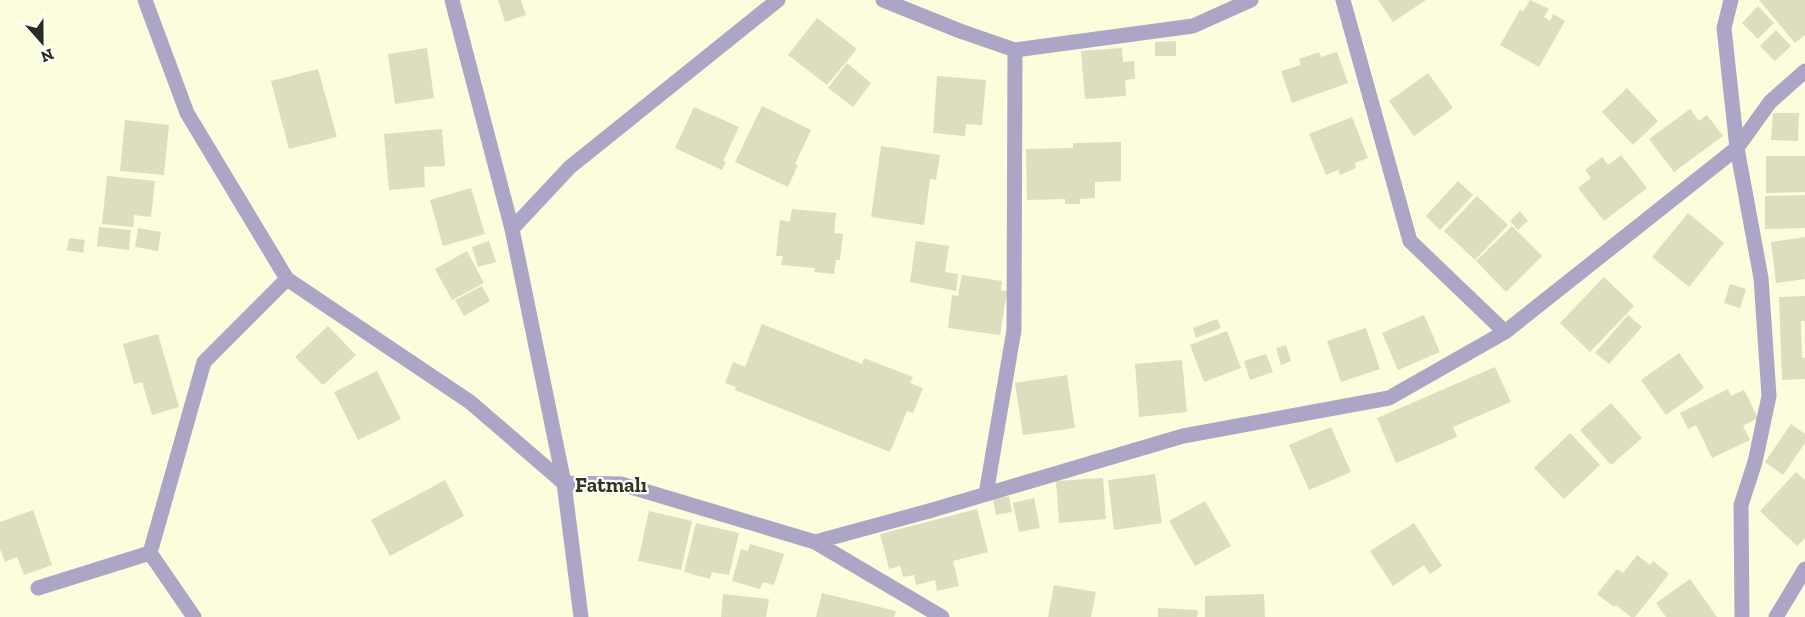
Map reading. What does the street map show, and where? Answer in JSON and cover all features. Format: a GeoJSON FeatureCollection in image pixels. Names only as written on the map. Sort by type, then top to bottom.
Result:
{"type":"FeatureCollection","features":[{"type":"Feature","properties":{"kind":"street"},"geometry":{"type":"LineString","coordinates":[[145,0],[187,113],[287,279],[470,402],[564,483],[621,484],[815,542],[942,617]]}},
{"type":"Feature","properties":{"kind":"street"},"geometry":{"type":"LineString","coordinates":[[452,0],[512,229],[564,483],[581,617]]}},
{"type":"Feature","properties":{"kind":"street"},"geometry":{"type":"LineString","coordinates":[[512,229],[570,167],[778,0]]}},
{"type":"Feature","properties":{"kind":"street"},"geometry":{"type":"LineString","coordinates":[[883,0],[1015,50],[1193,26],[1251,0]]}},
{"type":"Feature","properties":{"kind":"street"},"geometry":{"type":"LineString","coordinates":[[1343,0],[1410,241],[1505,332]]}},
{"type":"Feature","properties":{"kind":"street"},"geometry":{"type":"LineString","coordinates":[[1731,0],[1724,28],[1737,148],[1761,278],[1769,396],[1755,462],[1741,505],[1742,617]]}},
{"type":"Feature","properties":{"kind":"street"},"geometry":{"type":"LineString","coordinates":[[986,494],[1014,330],[1015,50]]}},
{"type":"Feature","properties":{"kind":"street"},"geometry":{"type":"LineString","coordinates":[[815,542],[1183,436],[1389,398],[1505,332],[1737,148],[1770,102],[1805,71]]}},
{"type":"Feature","properties":{"kind":"street"},"geometry":{"type":"LineString","coordinates":[[150,553],[204,362],[287,279]]}},
{"type":"Feature","properties":{"kind":"street"},"geometry":{"type":"LineString","coordinates":[[38,588],[150,553]]}},
{"type":"Feature","properties":{"kind":"street"},"geometry":{"type":"LineString","coordinates":[[150,553],[194,617]]}},
{"type":"Feature","properties":{"kind":"street"},"geometry":{"type":"LineString","coordinates":[[1776,617],[1805,569]]}},
{"type":"Feature","properties":{"kind":"building"},"geometry":{"type":"Polygon","coordinates":[[[498,0],[521,0],[526,15],[505,22],[498,0]]]}},
{"type":"Feature","properties":{"kind":"building"},"geometry":{"type":"Polygon","coordinates":[[[1378,0],[1426,0],[1393,22],[1378,0]]]}},
{"type":"Feature","properties":{"kind":"building"},"geometry":{"type":"Polygon","coordinates":[[[1530,0],[1549,9],[1544,17],[1550,21],[1553,14],[1565,21],[1539,67],[1500,45],[1520,10],[1523,12],[1530,0]]]}},
{"type":"Feature","properties":{"kind":"building"},"geometry":{"type":"Polygon","coordinates":[[[1759,0],[1805,0],[1805,35],[1795,43],[1759,0]]]}},
{"type":"Feature","properties":{"kind":"building"},"geometry":{"type":"Polygon","coordinates":[[[1758,6],[1774,23],[1758,39],[1742,23],[1758,6]]]}},
{"type":"Feature","properties":{"kind":"building"},"geometry":{"type":"Polygon","coordinates":[[[817,18],[857,49],[827,85],[788,55],[817,18]]]}},
{"type":"Feature","properties":{"kind":"building"},"geometry":{"type":"Polygon","coordinates":[[[1776,30],[1791,46],[1775,61],[1760,46],[1776,30]]]}},
{"type":"Feature","properties":{"kind":"building"},"geometry":{"type":"Polygon","coordinates":[[[1176,41],[1176,56],[1155,56],[1155,42],[1176,41]]]}},
{"type":"Feature","properties":{"kind":"building"},"geometry":{"type":"Polygon","coordinates":[[[427,48],[434,98],[395,104],[388,54],[427,48]]]}},
{"type":"Feature","properties":{"kind":"building"},"geometry":{"type":"Polygon","coordinates":[[[1122,48],[1123,62],[1134,61],[1135,79],[1125,80],[1126,96],[1085,99],[1081,51],[1122,48]]]}},
{"type":"Feature","properties":{"kind":"building"},"geometry":{"type":"Polygon","coordinates":[[[1319,52],[1321,57],[1337,52],[1348,83],[1292,103],[1281,71],[1301,65],[1299,59],[1319,52]]]}},
{"type":"Feature","properties":{"kind":"building"},"geometry":{"type":"Polygon","coordinates":[[[847,63],[871,83],[853,107],[828,88],[847,63]]]}},
{"type":"Feature","properties":{"kind":"building"},"geometry":{"type":"Polygon","coordinates":[[[318,69],[337,137],[289,149],[271,81],[318,69]]]}},
{"type":"Feature","properties":{"kind":"building"},"geometry":{"type":"Polygon","coordinates":[[[1428,73],[1453,108],[1414,136],[1389,101],[1428,73]]]}},
{"type":"Feature","properties":{"kind":"building"},"geometry":{"type":"Polygon","coordinates":[[[937,76],[986,80],[982,125],[966,124],[965,136],[933,133],[937,76]]]}},
{"type":"Feature","properties":{"kind":"building"},"geometry":{"type":"Polygon","coordinates":[[[1627,88],[1658,121],[1633,145],[1602,112],[1627,88]]]}},
{"type":"Feature","properties":{"kind":"building"},"geometry":{"type":"Polygon","coordinates":[[[762,106],[811,130],[795,164],[798,165],[788,187],[735,162],[762,106]]]}},
{"type":"Feature","properties":{"kind":"building"},"geometry":{"type":"Polygon","coordinates":[[[694,107],[739,127],[723,161],[726,162],[722,170],[675,148],[694,107]]]}},
{"type":"Feature","properties":{"kind":"building"},"geometry":{"type":"Polygon","coordinates":[[[1690,109],[1699,121],[1707,115],[1723,136],[1674,172],[1649,139],[1690,109]]]}},
{"type":"Feature","properties":{"kind":"building"},"geometry":{"type":"Polygon","coordinates":[[[1773,113],[1799,113],[1798,141],[1771,140],[1773,113]]]}},
{"type":"Feature","properties":{"kind":"building"},"geometry":{"type":"Polygon","coordinates":[[[1352,117],[1368,158],[1355,163],[1356,168],[1340,175],[1338,170],[1326,175],[1309,134],[1352,117]]]}},
{"type":"Feature","properties":{"kind":"building"},"geometry":{"type":"Polygon","coordinates":[[[125,120],[169,125],[164,175],[120,171],[125,120]]]}},
{"type":"Feature","properties":{"kind":"building"},"geometry":{"type":"Polygon","coordinates":[[[442,129],[445,166],[424,167],[425,187],[389,190],[384,134],[442,129]]]}},
{"type":"Feature","properties":{"kind":"building"},"geometry":{"type":"Polygon","coordinates":[[[1121,142],[1121,181],[1095,182],[1095,198],[1080,199],[1080,204],[1065,204],[1065,199],[1027,200],[1026,149],[1073,148],[1073,143],[1121,142]]]}},
{"type":"Feature","properties":{"kind":"building"},"geometry":{"type":"Polygon","coordinates":[[[881,146],[940,155],[936,180],[930,179],[924,225],[871,217],[881,146]]]}},
{"type":"Feature","properties":{"kind":"building"},"geometry":{"type":"Polygon","coordinates":[[[1621,155],[1647,188],[1604,221],[1578,188],[1591,178],[1585,170],[1602,157],[1608,165],[1621,155]]]}},
{"type":"Feature","properties":{"kind":"building"},"geometry":{"type":"Polygon","coordinates":[[[1766,156],[1805,156],[1805,192],[1766,193],[1766,156]]]}},
{"type":"Feature","properties":{"kind":"building"},"geometry":{"type":"Polygon","coordinates":[[[107,176],[155,181],[151,217],[134,215],[133,227],[102,224],[107,176]]]}},
{"type":"Feature","properties":{"kind":"building"},"geometry":{"type":"Polygon","coordinates":[[[1458,181],[1473,195],[1440,230],[1426,216],[1458,181]]]}},
{"type":"Feature","properties":{"kind":"building"},"geometry":{"type":"Polygon","coordinates":[[[471,188],[485,234],[443,246],[430,200],[471,188]]]}},
{"type":"Feature","properties":{"kind":"building"},"geometry":{"type":"Polygon","coordinates":[[[1805,195],[1805,228],[1765,229],[1765,196],[1805,195]]]}},
{"type":"Feature","properties":{"kind":"building"},"geometry":{"type":"Polygon","coordinates":[[[1477,196],[1508,225],[1475,260],[1444,231],[1477,196]]]}},
{"type":"Feature","properties":{"kind":"building"},"geometry":{"type":"Polygon","coordinates":[[[792,209],[836,213],[834,233],[843,234],[840,260],[836,260],[834,274],[814,272],[815,268],[781,265],[783,256],[776,256],[780,220],[790,222],[792,209]]]}},
{"type":"Feature","properties":{"kind":"building"},"geometry":{"type":"Polygon","coordinates":[[[1520,211],[1528,221],[1518,230],[1510,221],[1520,211]]]}},
{"type":"Feature","properties":{"kind":"building"},"geometry":{"type":"Polygon","coordinates":[[[1688,213],[1724,243],[1689,287],[1652,257],[1688,213]]]}},
{"type":"Feature","properties":{"kind":"building"},"geometry":{"type":"Polygon","coordinates":[[[1512,226],[1542,256],[1506,292],[1476,261],[1512,226]]]}},
{"type":"Feature","properties":{"kind":"building"},"geometry":{"type":"Polygon","coordinates":[[[99,227],[131,230],[129,250],[97,246],[99,227]]]}},
{"type":"Feature","properties":{"kind":"building"},"geometry":{"type":"Polygon","coordinates":[[[138,228],[161,232],[158,251],[135,247],[138,228]]]}},
{"type":"Feature","properties":{"kind":"building"},"geometry":{"type":"Polygon","coordinates":[[[1805,237],[1805,279],[1776,283],[1771,242],[1805,237]]]}},
{"type":"Feature","properties":{"kind":"building"},"geometry":{"type":"Polygon","coordinates":[[[69,238],[85,240],[83,253],[67,250],[69,238]]]}},
{"type":"Feature","properties":{"kind":"building"},"geometry":{"type":"Polygon","coordinates":[[[489,241],[496,262],[478,267],[472,247],[489,241]]]}},
{"type":"Feature","properties":{"kind":"building"},"geometry":{"type":"Polygon","coordinates":[[[916,241],[949,246],[945,272],[958,274],[956,291],[910,282],[916,241]]]}},
{"type":"Feature","properties":{"kind":"building"},"geometry":{"type":"Polygon","coordinates":[[[467,251],[484,283],[452,300],[435,269],[467,251]]]}},
{"type":"Feature","properties":{"kind":"building"},"geometry":{"type":"Polygon","coordinates":[[[962,275],[1002,281],[1001,290],[1007,291],[1000,335],[948,328],[952,295],[958,296],[962,275]]]}},
{"type":"Feature","properties":{"kind":"building"},"geometry":{"type":"Polygon","coordinates":[[[1604,277],[1634,306],[1590,352],[1560,323],[1604,277]]]}},
{"type":"Feature","properties":{"kind":"building"},"geometry":{"type":"Polygon","coordinates":[[[1730,284],[1746,289],[1740,308],[1724,303],[1730,284]]]}},
{"type":"Feature","properties":{"kind":"building"},"geometry":{"type":"Polygon","coordinates":[[[482,286],[490,301],[464,316],[455,300],[482,286]]]}},
{"type":"Feature","properties":{"kind":"building"},"geometry":{"type":"Polygon","coordinates":[[[1805,296],[1805,321],[1801,321],[1805,379],[1782,380],[1779,297],[1805,296]]]}},
{"type":"Feature","properties":{"kind":"building"},"geometry":{"type":"Polygon","coordinates":[[[1424,315],[1440,352],[1398,370],[1382,333],[1424,315]]]}},
{"type":"Feature","properties":{"kind":"building"},"geometry":{"type":"Polygon","coordinates":[[[1628,315],[1642,327],[1609,364],[1595,353],[1628,315]]]}},
{"type":"Feature","properties":{"kind":"building"},"geometry":{"type":"Polygon","coordinates":[[[1217,319],[1221,328],[1196,338],[1193,328],[1217,319]]]}},
{"type":"Feature","properties":{"kind":"building"},"geometry":{"type":"Polygon","coordinates":[[[762,324],[862,364],[864,358],[913,377],[910,383],[923,388],[913,413],[907,411],[890,452],[735,390],[736,387],[725,383],[733,362],[745,367],[762,324]]]}},
{"type":"Feature","properties":{"kind":"building"},"geometry":{"type":"Polygon","coordinates":[[[328,326],[356,355],[323,385],[295,357],[328,326]]]}},
{"type":"Feature","properties":{"kind":"building"},"geometry":{"type":"Polygon","coordinates":[[[1366,328],[1380,369],[1341,382],[1327,341],[1366,328]]]}},
{"type":"Feature","properties":{"kind":"building"},"geometry":{"type":"Polygon","coordinates":[[[1227,331],[1241,368],[1204,382],[1190,345],[1227,331]]]}},
{"type":"Feature","properties":{"kind":"building"},"geometry":{"type":"Polygon","coordinates":[[[158,334],[179,407],[152,415],[142,382],[134,384],[123,344],[158,334]]]}},
{"type":"Feature","properties":{"kind":"building"},"geometry":{"type":"Polygon","coordinates":[[[1286,345],[1291,361],[1281,365],[1276,348],[1286,345]]]}},
{"type":"Feature","properties":{"kind":"building"},"geometry":{"type":"Polygon","coordinates":[[[1679,353],[1704,388],[1666,415],[1641,380],[1679,353]]]}},
{"type":"Feature","properties":{"kind":"building"},"geometry":{"type":"Polygon","coordinates":[[[1266,354],[1273,372],[1250,380],[1244,361],[1266,354]]]}},
{"type":"Feature","properties":{"kind":"building"},"geometry":{"type":"Polygon","coordinates":[[[1182,360],[1187,412],[1139,417],[1135,364],[1182,360]]]}},
{"type":"Feature","properties":{"kind":"building"},"geometry":{"type":"Polygon","coordinates":[[[1495,367],[1511,402],[1453,427],[1457,437],[1396,463],[1377,418],[1495,367]]]}},
{"type":"Feature","properties":{"kind":"building"},"geometry":{"type":"Polygon","coordinates":[[[377,371],[401,419],[358,440],[334,392],[377,371]]]}},
{"type":"Feature","properties":{"kind":"building"},"geometry":{"type":"Polygon","coordinates":[[[1067,375],[1075,428],[1023,435],[1015,383],[1067,375]]]}},
{"type":"Feature","properties":{"kind":"building"},"geometry":{"type":"Polygon","coordinates":[[[1728,389],[1731,396],[1744,390],[1758,418],[1743,426],[1750,440],[1712,458],[1696,425],[1688,429],[1680,413],[1728,389]]]}},
{"type":"Feature","properties":{"kind":"building"},"geometry":{"type":"Polygon","coordinates":[[[1611,403],[1642,438],[1611,465],[1580,430],[1611,403]]]}},
{"type":"Feature","properties":{"kind":"building"},"geometry":{"type":"Polygon","coordinates":[[[1791,424],[1805,434],[1805,443],[1783,475],[1765,462],[1791,424]]]}},
{"type":"Feature","properties":{"kind":"building"},"geometry":{"type":"Polygon","coordinates":[[[1331,427],[1351,472],[1309,490],[1289,445],[1331,427]]]}},
{"type":"Feature","properties":{"kind":"building"},"geometry":{"type":"Polygon","coordinates":[[[1570,433],[1600,465],[1564,499],[1534,468],[1570,433]]]}},
{"type":"Feature","properties":{"kind":"building"},"geometry":{"type":"Polygon","coordinates":[[[1796,472],[1805,480],[1805,538],[1797,546],[1760,511],[1796,472]]]}},
{"type":"Feature","properties":{"kind":"building"},"geometry":{"type":"Polygon","coordinates":[[[1155,474],[1162,523],[1114,530],[1108,480],[1155,474]]]}},
{"type":"Feature","properties":{"kind":"building"},"geometry":{"type":"Polygon","coordinates":[[[1103,478],[1106,519],[1059,523],[1056,481],[1103,478]]]}},
{"type":"Feature","properties":{"kind":"building"},"geometry":{"type":"Polygon","coordinates":[[[445,480],[464,516],[390,556],[371,520],[445,480]]]}},
{"type":"Feature","properties":{"kind":"building"},"geometry":{"type":"Polygon","coordinates":[[[1009,496],[1012,512],[996,515],[993,499],[1009,496]]]}},
{"type":"Feature","properties":{"kind":"building"},"geometry":{"type":"Polygon","coordinates":[[[1034,498],[1040,528],[1019,532],[1013,503],[1034,498]]]}},
{"type":"Feature","properties":{"kind":"building"},"geometry":{"type":"Polygon","coordinates":[[[1205,501],[1231,546],[1195,566],[1169,521],[1205,501]]]}},
{"type":"Feature","properties":{"kind":"building"},"geometry":{"type":"Polygon","coordinates":[[[977,509],[988,552],[953,561],[959,586],[937,591],[935,580],[916,585],[914,575],[903,577],[900,566],[889,569],[880,534],[977,509]]]}},
{"type":"Feature","properties":{"kind":"building"},"geometry":{"type":"Polygon","coordinates":[[[33,510],[52,565],[24,575],[17,557],[5,562],[0,549],[0,522],[33,510]]]}},
{"type":"Feature","properties":{"kind":"building"},"geometry":{"type":"Polygon","coordinates":[[[649,511],[692,521],[681,570],[638,561],[649,511]]]}},
{"type":"Feature","properties":{"kind":"building"},"geometry":{"type":"Polygon","coordinates":[[[696,523],[739,533],[729,575],[712,572],[710,579],[684,572],[696,523]]]}},
{"type":"Feature","properties":{"kind":"building"},"geometry":{"type":"Polygon","coordinates":[[[1414,523],[1442,566],[1430,574],[1424,565],[1393,586],[1370,551],[1414,523]]]}},
{"type":"Feature","properties":{"kind":"building"},"geometry":{"type":"Polygon","coordinates":[[[750,544],[784,554],[774,585],[763,582],[760,589],[732,581],[741,549],[748,551],[750,544]]]}},
{"type":"Feature","properties":{"kind":"building"},"geometry":{"type":"Polygon","coordinates":[[[1637,555],[1650,565],[1653,561],[1669,574],[1635,617],[1631,617],[1597,594],[1617,569],[1623,573],[1637,555]]]}},
{"type":"Feature","properties":{"kind":"building"},"geometry":{"type":"Polygon","coordinates":[[[1690,579],[1717,617],[1666,617],[1656,603],[1690,579]]]}},
{"type":"Feature","properties":{"kind":"building"},"geometry":{"type":"Polygon","coordinates":[[[1054,585],[1096,592],[1091,617],[1048,617],[1054,585]]]}},
{"type":"Feature","properties":{"kind":"building"},"geometry":{"type":"Polygon","coordinates":[[[822,593],[896,611],[894,617],[816,617],[822,593]]]}},
{"type":"Feature","properties":{"kind":"building"},"geometry":{"type":"Polygon","coordinates":[[[723,594],[769,599],[766,617],[721,617],[723,594]]]}},
{"type":"Feature","properties":{"kind":"building"},"geometry":{"type":"Polygon","coordinates":[[[1264,594],[1265,617],[1205,617],[1205,596],[1264,594]]]}},
{"type":"Feature","properties":{"kind":"building"},"geometry":{"type":"Polygon","coordinates":[[[1158,608],[1198,610],[1197,617],[1158,617],[1158,608]]]}},
{"type":"Feature","properties":{"kind":"district","name":"Fatmalı"},"geometry":{"type":"Point","coordinates":[611,485]}}]}
